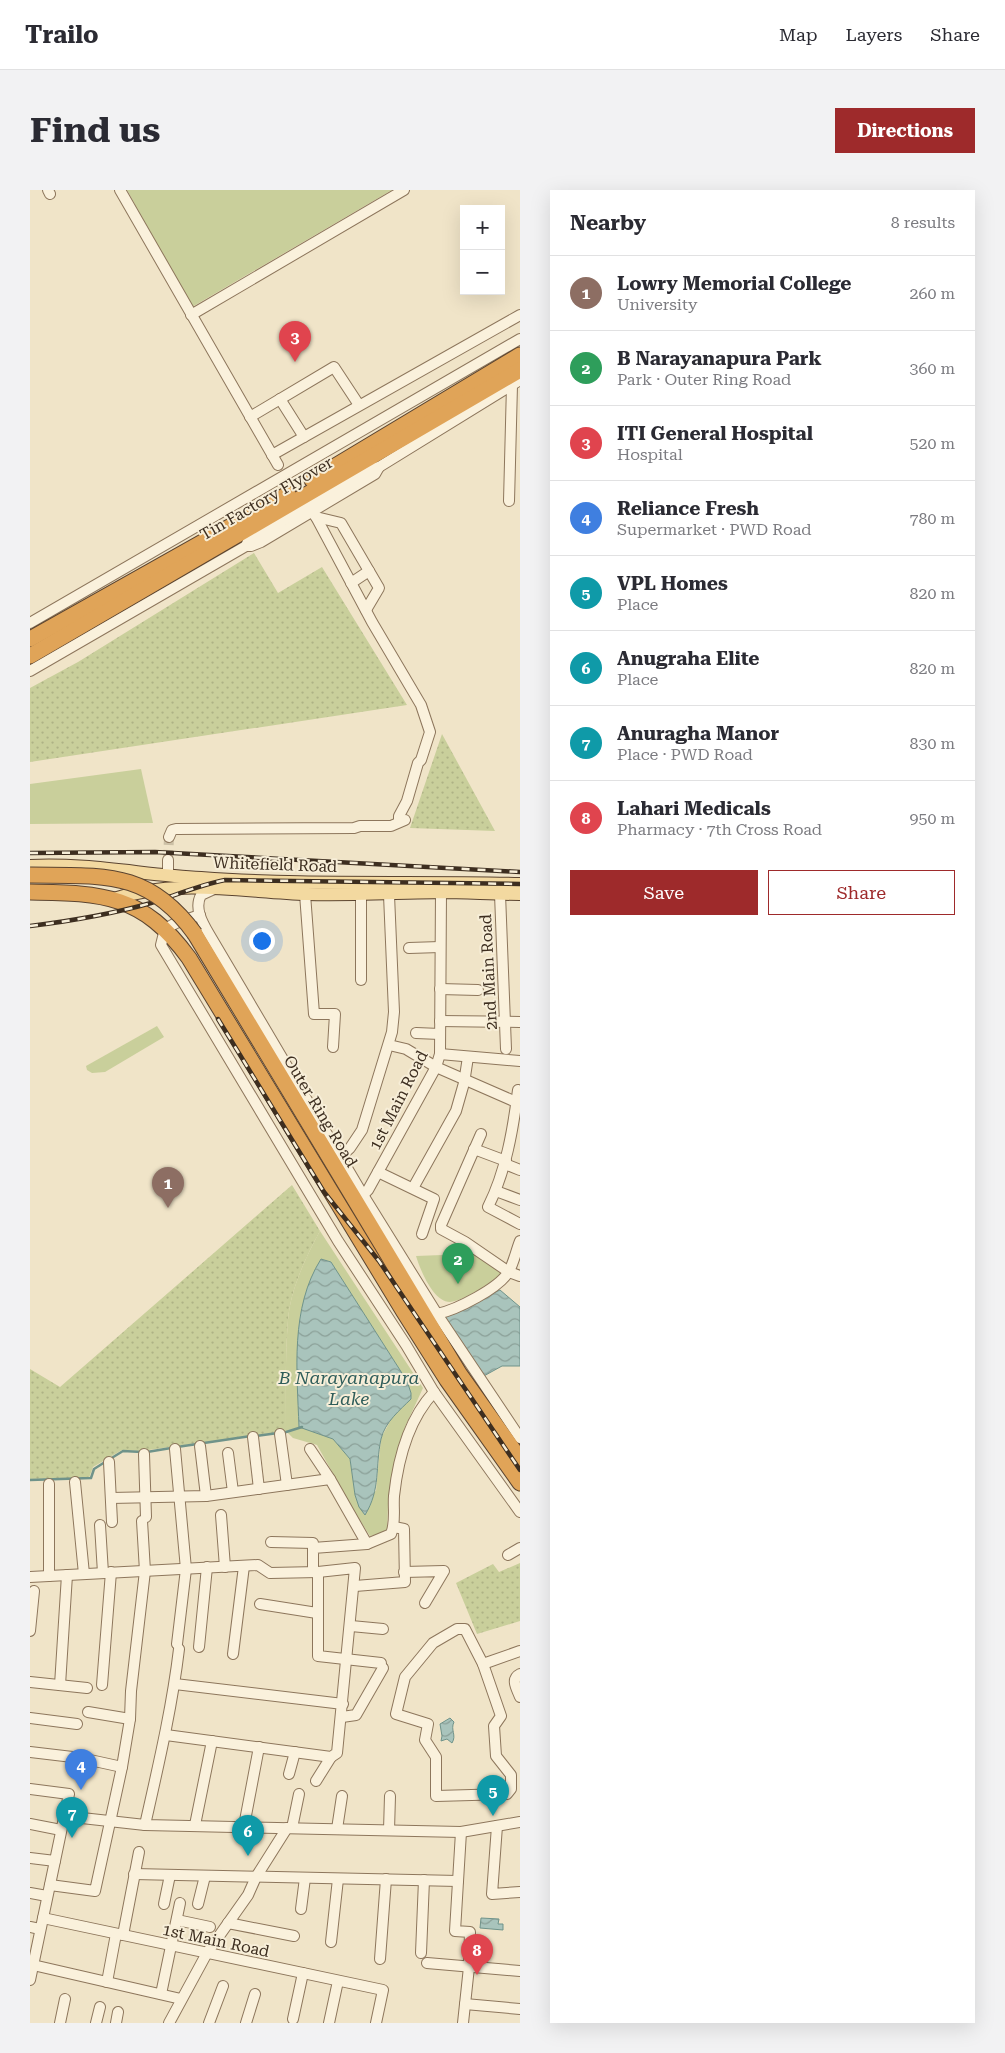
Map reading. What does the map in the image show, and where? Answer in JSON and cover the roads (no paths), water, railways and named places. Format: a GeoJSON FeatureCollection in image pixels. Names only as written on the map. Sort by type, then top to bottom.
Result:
{"type":"FeatureCollection","features":[{"type":"Feature","properties":{"kind":"highway","name":"Tin Factory Flyover"},"geometry":{"type":"LineString","coordinates":[[30,639],[294,491],[520,355]]}},
{"type":"Feature","properties":{"kind":"highway","name":"Tin Factory Flyover"},"geometry":{"type":"LineString","coordinates":[[30,656],[520,370]]}},
{"type":"Feature","properties":{"kind":"highway","name":"Outer Ring Road"},"geometry":{"type":"LineString","coordinates":[[30,875],[114,878],[149,890],[181,914],[195,934],[458,1373],[520,1459]]}},
{"type":"Feature","properties":{"kind":"highway","name":"Outer Ring Road"},"geometry":{"type":"LineString","coordinates":[[30,892],[94,895],[127,903],[148,914],[176,940],[189,958],[448,1380],[520,1483]]}},
{"type":"Feature","properties":{"kind":"main road","name":"Whitefield Road"},"geometry":{"type":"LineString","coordinates":[[30,866],[98,867],[199,878],[285,882],[520,884]]}},
{"type":"Feature","properties":{"kind":"main road","name":"Whitefield Road"},"geometry":{"type":"LineString","coordinates":[[114,899],[158,890],[216,889],[305,894],[362,893],[389,895],[441,892],[520,894]]}},
{"type":"Feature","properties":{"kind":"street"},"geometry":{"type":"LineString","coordinates":[[120,190],[278,465]]}},
{"type":"Feature","properties":{"kind":"street"},"geometry":{"type":"LineString","coordinates":[[191,314],[404,190]]}},
{"type":"Feature","properties":{"kind":"street"},"geometry":{"type":"LineString","coordinates":[[272,455],[520,315]]}},
{"type":"Feature","properties":{"kind":"street"},"geometry":{"type":"LineString","coordinates":[[30,623],[520,338]]}},
{"type":"Feature","properties":{"kind":"street"},"geometry":{"type":"LineString","coordinates":[[250,417],[334,367],[357,402]]}},
{"type":"Feature","properties":{"kind":"street"},"geometry":{"type":"LineString","coordinates":[[30,671],[246,546],[261,542],[312,512],[375,474],[380,467],[516,383]]}},
{"type":"Feature","properties":{"kind":"street"},"geometry":{"type":"LineString","coordinates":[[509,501],[516,383]]}},
{"type":"Feature","properties":{"kind":"street"},"geometry":{"type":"LineString","coordinates":[[280,399],[304,437]]}},
{"type":"Feature","properties":{"kind":"street"},"geometry":{"type":"LineString","coordinates":[[312,512],[341,523],[379,588],[366,610]]}},
{"type":"Feature","properties":{"kind":"street"},"geometry":{"type":"LineString","coordinates":[[312,512],[350,583],[421,705],[430,732],[421,760],[418,763],[407,801],[399,816],[399,821],[391,826],[360,826],[354,828],[176,828],[168,836],[170,827],[173,826],[354,823],[360,826]]}},
{"type":"Feature","properties":{"kind":"street"},"geometry":{"type":"LineString","coordinates":[[350,583],[369,571]]}},
{"type":"Feature","properties":{"kind":"street"},"geometry":{"type":"LineString","coordinates":[[168,860],[168,874]]}},
{"type":"Feature","properties":{"kind":"street"},"geometry":{"type":"LineString","coordinates":[[216,889],[201,895],[198,905],[200,916],[363,1196],[437,1314],[520,1438]]}},
{"type":"Feature","properties":{"kind":"street","name":"1st Main Road"},"geometry":{"type":"LineString","coordinates":[[363,1196],[436,1067],[440,1054],[441,892]]}},
{"type":"Feature","properties":{"kind":"street"},"geometry":{"type":"LineString","coordinates":[[362,893],[362,980]]}},
{"type":"Feature","properties":{"kind":"street"},"geometry":{"type":"LineString","coordinates":[[305,894],[314,1014],[335,1014],[333,1047]]}},
{"type":"Feature","properties":{"kind":"street","name":"2nd Main Road"},"geometry":{"type":"LineString","coordinates":[[500,894],[506,1048]]}},
{"type":"Feature","properties":{"kind":"street"},"geometry":{"type":"LineString","coordinates":[[340,1157],[350,1148],[362,1130],[389,1046],[394,1012],[389,895]]}},
{"type":"Feature","properties":{"kind":"street"},"geometry":{"type":"LineString","coordinates":[[200,916],[176,923],[165,929],[161,945],[338,1241],[406,1345],[434,1392],[520,1512]]}},
{"type":"Feature","properties":{"kind":"street"},"geometry":{"type":"LineString","coordinates":[[409,948],[440,947]]}},
{"type":"Feature","properties":{"kind":"street"},"geometry":{"type":"LineString","coordinates":[[440,989],[478,990]]}},
{"type":"Feature","properties":{"kind":"street"},"geometry":{"type":"LineString","coordinates":[[440,1021],[520,1022]]}},
{"type":"Feature","properties":{"kind":"street"},"geometry":{"type":"LineString","coordinates":[[416,1033],[440,1034]]}},
{"type":"Feature","properties":{"kind":"street"},"geometry":{"type":"LineString","coordinates":[[389,1046],[406,1050],[436,1067],[518,1105]]}},
{"type":"Feature","properties":{"kind":"street"},"geometry":{"type":"LineString","coordinates":[[440,1054],[520,1061]]}},
{"type":"Feature","properties":{"kind":"street"},"geometry":{"type":"LineString","coordinates":[[413,1188],[450,1123],[464,1079],[468,1057]]}},
{"type":"Feature","properties":{"kind":"street"},"geometry":{"type":"LineString","coordinates":[[518,1090],[518,1105],[505,1163],[496,1191],[488,1207],[520,1224]]}},
{"type":"Feature","properties":{"kind":"street"},"geometry":{"type":"LineString","coordinates":[[481,1134],[441,1225],[441,1229],[465,1242],[509,1272],[520,1276]]}},
{"type":"Feature","properties":{"kind":"street"},"geometry":{"type":"LineString","coordinates":[[474,1149],[520,1170]]}},
{"type":"Feature","properties":{"kind":"street"},"geometry":{"type":"LineString","coordinates":[[378,1172],[434,1198],[422,1234]]}},
{"type":"Feature","properties":{"kind":"street"},"geometry":{"type":"LineString","coordinates":[[496,1191],[520,1200]]}},
{"type":"Feature","properties":{"kind":"street"},"geometry":{"type":"LineString","coordinates":[[437,1314],[449,1312],[471,1301],[502,1280],[509,1272],[520,1241]]}},
{"type":"Feature","properties":{"kind":"street"},"geometry":{"type":"LineString","coordinates":[[313,1548],[367,1544],[391,1534],[394,1527],[394,1497],[404,1443],[424,1404],[434,1392]]}},
{"type":"Feature","properties":{"kind":"street"},"geometry":{"type":"LineString","coordinates":[[280,1434],[287,1485]]}},
{"type":"Feature","properties":{"kind":"street"},"geometry":{"type":"LineString","coordinates":[[253,1438],[260,1489]]}},
{"type":"Feature","properties":{"kind":"street"},"geometry":{"type":"LineString","coordinates":[[200,1446],[206,1496]]}},
{"type":"Feature","properties":{"kind":"street"},"geometry":{"type":"LineString","coordinates":[[145,1825],[166,1734],[175,1684],[186,1568],[175,1449]]}},
{"type":"Feature","properties":{"kind":"street"},"geometry":{"type":"LineString","coordinates":[[310,1449],[330,1479],[367,1544]]}},
{"type":"Feature","properties":{"kind":"street"},"geometry":{"type":"LineString","coordinates":[[228,1453],[233,1492]]}},
{"type":"Feature","properties":{"kind":"street"},"geometry":{"type":"LineString","coordinates":[[50,1885],[95,1891],[110,1823],[130,1719],[131,1691],[145,1571],[144,1454]]}},
{"type":"Feature","properties":{"kind":"street"},"geometry":{"type":"LineString","coordinates":[[109,1462],[112,1522]]}},
{"type":"Feature","properties":{"kind":"street"},"geometry":{"type":"LineString","coordinates":[[111,1498],[206,1496],[330,1479]]}},
{"type":"Feature","properties":{"kind":"street"},"geometry":{"type":"LineString","coordinates":[[75,1482],[84,1574]]}},
{"type":"Feature","properties":{"kind":"street"},"geometry":{"type":"LineString","coordinates":[[49,1484],[49,1576]]}},
{"type":"Feature","properties":{"kind":"street"},"geometry":{"type":"LineString","coordinates":[[221,1515],[225,1566]]}},
{"type":"Feature","properties":{"kind":"street"},"geometry":{"type":"LineString","coordinates":[[100,1525],[107,1573],[102,1685]]}},
{"type":"Feature","properties":{"kind":"street"},"geometry":{"type":"LineString","coordinates":[[355,1586],[405,1582],[404,1529],[394,1527]]}},
{"type":"Feature","properties":{"kind":"street"},"geometry":{"type":"LineString","coordinates":[[271,1542],[313,1543],[318,1613],[318,1656],[382,1666],[359,1712],[356,1715],[342,1717]]}},
{"type":"Feature","properties":{"kind":"street"},"geometry":{"type":"LineString","coordinates":[[508,1554],[520,1548]]}},
{"type":"Feature","properties":{"kind":"street"},"geometry":{"type":"LineString","coordinates":[[30,1576],[258,1565],[270,1573],[356,1568],[337,1753],[331,1757],[316,1782]]}},
{"type":"Feature","properties":{"kind":"street"},"geometry":{"type":"LineString","coordinates":[[233,1654],[244,1566]]}},
{"type":"Feature","properties":{"kind":"street"},"geometry":{"type":"LineString","coordinates":[[199,1647],[207,1567]]}},
{"type":"Feature","properties":{"kind":"street"},"geometry":{"type":"LineString","coordinates":[[404,1572],[444,1571],[425,1603]]}},
{"type":"Feature","properties":{"kind":"street"},"geometry":{"type":"LineString","coordinates":[[60,1685],[67,1575]]}},
{"type":"Feature","properties":{"kind":"street"},"geometry":{"type":"LineString","coordinates":[[30,1631],[34,1591]]}},
{"type":"Feature","properties":{"kind":"street"},"geometry":{"type":"LineString","coordinates":[[260,1604],[318,1613]]}},
{"type":"Feature","properties":{"kind":"street"},"geometry":{"type":"LineString","coordinates":[[351,1626],[383,1629]]}},
{"type":"Feature","properties":{"kind":"street"},"geometry":{"type":"LineString","coordinates":[[457,1628],[465,1629],[483,1664],[501,1716],[494,1726],[496,1756],[510,1773],[511,1789],[507,1794],[436,1796],[436,1757],[425,1740],[428,1724],[396,1714],[405,1677],[434,1643],[457,1628]]}},
{"type":"Feature","properties":{"kind":"street"},"geometry":{"type":"LineString","coordinates":[[483,1664],[520,1651]]}},
{"type":"Feature","properties":{"kind":"street"},"geometry":{"type":"LineString","coordinates":[[520,1674],[514,1681],[520,1697]]}},
{"type":"Feature","properties":{"kind":"street"},"geometry":{"type":"LineString","coordinates":[[30,1682],[87,1688]]}},
{"type":"Feature","properties":{"kind":"street"},"geometry":{"type":"LineString","coordinates":[[175,1684],[343,1704]]}},
{"type":"Feature","properties":{"kind":"street"},"geometry":{"type":"LineString","coordinates":[[88,1712],[130,1719]]}},
{"type":"Feature","properties":{"kind":"street"},"geometry":{"type":"LineString","coordinates":[[30,1718],[77,1724]]}},
{"type":"Feature","properties":{"kind":"street"},"geometry":{"type":"LineString","coordinates":[[166,1734],[331,1757]]}},
{"type":"Feature","properties":{"kind":"street"},"geometry":{"type":"LineString","coordinates":[[195,1825],[212,1741]]}},
{"type":"Feature","properties":{"kind":"street"},"geometry":{"type":"LineString","coordinates":[[244,1826],[259,1747]]}},
{"type":"Feature","properties":{"kind":"street"},"geometry":{"type":"LineString","coordinates":[[30,1752],[81,1758],[122,1767]]}},
{"type":"Feature","properties":{"kind":"street"},"geometry":{"type":"LineString","coordinates":[[289,1774],[295,1752]]}},
{"type":"Feature","properties":{"kind":"street"},"geometry":{"type":"LineString","coordinates":[[30,1789],[69,1794],[50,1885],[38,1925],[30,1980]]}},
{"type":"Feature","properties":{"kind":"street"},"geometry":{"type":"LineString","coordinates":[[171,2022],[181,1999],[207,1953],[248,1896],[256,1877],[290,1828],[299,1794]]}},
{"type":"Feature","properties":{"kind":"street"},"geometry":{"type":"LineString","coordinates":[[338,1829],[342,1796]]}},
{"type":"Feature","properties":{"kind":"street"},"geometry":{"type":"LineString","coordinates":[[389,1830],[390,1796]]}},
{"type":"Feature","properties":{"kind":"street"},"geometry":{"type":"LineString","coordinates":[[64,1816],[110,1823],[145,1825],[461,1832],[520,1822]]}},
{"type":"Feature","properties":{"kind":"street"},"geometry":{"type":"LineString","coordinates":[[30,1824],[61,1830]]}},
{"type":"Feature","properties":{"kind":"street"},"geometry":{"type":"LineString","coordinates":[[497,1826],[492,1894],[520,1892]]}},
{"type":"Feature","properties":{"kind":"street"},"geometry":{"type":"LineString","coordinates":[[461,1832],[455,1931],[470,1932],[464,2023]]}},
{"type":"Feature","properties":{"kind":"street"},"geometry":{"type":"LineString","coordinates":[[107,1982],[120,1935],[138,1852]]}},
{"type":"Feature","properties":{"kind":"street"},"geometry":{"type":"LineString","coordinates":[[30,1858],[55,1861]]}},
{"type":"Feature","properties":{"kind":"street"},"geometry":{"type":"LineString","coordinates":[[134,1874],[458,1881]]}},
{"type":"Feature","properties":{"kind":"street"},"geometry":{"type":"LineString","coordinates":[[164,1904],[170,1875]]}},
{"type":"Feature","properties":{"kind":"street"},"geometry":{"type":"LineString","coordinates":[[198,1904],[205,1876]]}},
{"type":"Feature","properties":{"kind":"street"},"geometry":{"type":"LineString","coordinates":[[301,1909],[305,1878]]}},
{"type":"Feature","properties":{"kind":"street"},"geometry":{"type":"LineString","coordinates":[[331,1942],[338,1878]]}},
{"type":"Feature","properties":{"kind":"street"},"geometry":{"type":"LineString","coordinates":[[380,1959],[386,1880]]}},
{"type":"Feature","properties":{"kind":"street"},"geometry":{"type":"LineString","coordinates":[[421,1953],[424,1880]]}},
{"type":"Feature","properties":{"kind":"street"},"geometry":{"type":"LineString","coordinates":[[30,1893],[47,1896]]}},
{"type":"Feature","properties":{"kind":"street"},"geometry":{"type":"LineString","coordinates":[[161,1994],[180,1903]]}},
{"type":"Feature","properties":{"kind":"street"},"geometry":{"type":"LineString","coordinates":[[177,1920],[210,1928]]}},
{"type":"Feature","properties":{"kind":"street"},"geometry":{"type":"LineString","coordinates":[[228,1923],[294,1936]]}},
{"type":"Feature","properties":{"kind":"street","name":"1st Main Road"},"geometry":{"type":"LineString","coordinates":[[38,1925],[120,1935],[383,1990],[376,2023]]}},
{"type":"Feature","properties":{"kind":"street"},"geometry":{"type":"LineString","coordinates":[[33,1959],[107,1982],[181,1999]]}},
{"type":"Feature","properties":{"kind":"street"},"geometry":{"type":"LineString","coordinates":[[427,1963],[520,1970]]}},
{"type":"Feature","properties":{"kind":"street"},"geometry":{"type":"LineString","coordinates":[[293,2019],[303,1973]]}},
{"type":"Feature","properties":{"kind":"street"},"geometry":{"type":"LineString","coordinates":[[329,2023],[338,1981]]}},
{"type":"Feature","properties":{"kind":"street"},"geometry":{"type":"LineString","coordinates":[[209,2023],[223,1986]]}},
{"type":"Feature","properties":{"kind":"street"},"geometry":{"type":"LineString","coordinates":[[246,2023],[255,1994]]}},
{"type":"Feature","properties":{"kind":"street"},"geometry":{"type":"LineString","coordinates":[[60,2023],[66,1999]]}},
{"type":"Feature","properties":{"kind":"street"},"geometry":{"type":"LineString","coordinates":[[465,2004],[520,2009]]}},
{"type":"Feature","properties":{"kind":"street"},"geometry":{"type":"LineString","coordinates":[[96,2023],[100,2007]]}},
{"type":"Feature","properties":{"kind":"street"},"geometry":{"type":"LineString","coordinates":[[116,2023],[118,2012]]}},
{"type":"Feature","properties":{"kind":"water","name":"B Narayanapura Lake"},"geometry":{"type":"Polygon","coordinates":[[[321,1259],[331,1262],[407,1381],[411,1393],[411,1399],[393,1417],[383,1433],[379,1449],[376,1487],[365,1515],[359,1507],[355,1495],[350,1459],[333,1439],[299,1427],[297,1362],[300,1319],[304,1298],[311,1278],[321,1259]]]}},
{"type":"Feature","properties":{"kind":"water"},"geometry":{"type":"Polygon","coordinates":[[[500,1290],[520,1307],[520,1366],[502,1366],[482,1377],[443,1317],[500,1290]]]}},
{"type":"Feature","properties":{"kind":"water"},"geometry":{"type":"Polygon","coordinates":[[[450,1718],[454,1722],[452,1743],[447,1739],[441,1741],[440,1724],[450,1718]]]}},
{"type":"Feature","properties":{"kind":"water"},"geometry":{"type":"Polygon","coordinates":[[[481,1918],[499,1919],[498,1924],[503,1924],[503,1930],[480,1928],[481,1918]]]}},
{"type":"Feature","properties":{"kind":"waterway"},"geometry":{"type":"LineString","coordinates":[[283,1433],[302,1427]]}},
{"type":"Feature","properties":{"kind":"waterway"},"geometry":{"type":"LineString","coordinates":[[256,1436],[278,1433]]}},
{"type":"Feature","properties":{"kind":"waterway"},"geometry":{"type":"LineString","coordinates":[[177,1447],[251,1436]]}},
{"type":"Feature","properties":{"kind":"waterway"},"geometry":{"type":"LineString","coordinates":[[147,1452],[171,1448]]}},
{"type":"Feature","properties":{"kind":"waterway"},"geometry":{"type":"LineString","coordinates":[[110,1459],[123,1451],[142,1452]]}},
{"type":"Feature","properties":{"kind":"waterway"},"geometry":{"type":"LineString","coordinates":[[30,1480],[91,1478],[94,1469],[105,1462]]}},
{"type":"Feature","properties":{"kind":"tunnel"},"geometry":{"type":"LineString","coordinates":[[168,860],[169,837]]}},
{"type":"Feature","properties":{"kind":"railway"},"geometry":{"type":"LineString","coordinates":[[30,853],[155,852],[520,872]]}},
{"type":"Feature","properties":{"kind":"railway"},"geometry":{"type":"LineString","coordinates":[[30,926],[121,911],[225,880],[520,884]]}},
{"type":"Feature","properties":{"kind":"railway"},"geometry":{"type":"LineString","coordinates":[[218,1019],[324,1192],[379,1261],[520,1470]]}},
{"type":"Feature","properties":{"kind":"place","name":"ITI General Hospital"},"geometry":{"type":"Point","coordinates":[295,362]}},
{"type":"Feature","properties":{"kind":"place","name":"Lowry Memorial College"},"geometry":{"type":"Point","coordinates":[168,1208]}},
{"type":"Feature","properties":{"kind":"place","name":"B Narayanapura Park"},"geometry":{"type":"Point","coordinates":[458,1284]}},
{"type":"Feature","properties":{"kind":"place","name":"Reliance Fresh"},"geometry":{"type":"Point","coordinates":[81,1790]}},
{"type":"Feature","properties":{"kind":"place","name":"VPL Homes"},"geometry":{"type":"Point","coordinates":[493,1816]}},
{"type":"Feature","properties":{"kind":"place","name":"Anuragha Manor"},"geometry":{"type":"Point","coordinates":[72,1838]}},
{"type":"Feature","properties":{"kind":"place","name":"Anugraha Elite"},"geometry":{"type":"Point","coordinates":[248,1856]}},
{"type":"Feature","properties":{"kind":"place","name":"Lahari Medicals"},"geometry":{"type":"Point","coordinates":[477,1975]}}]}
